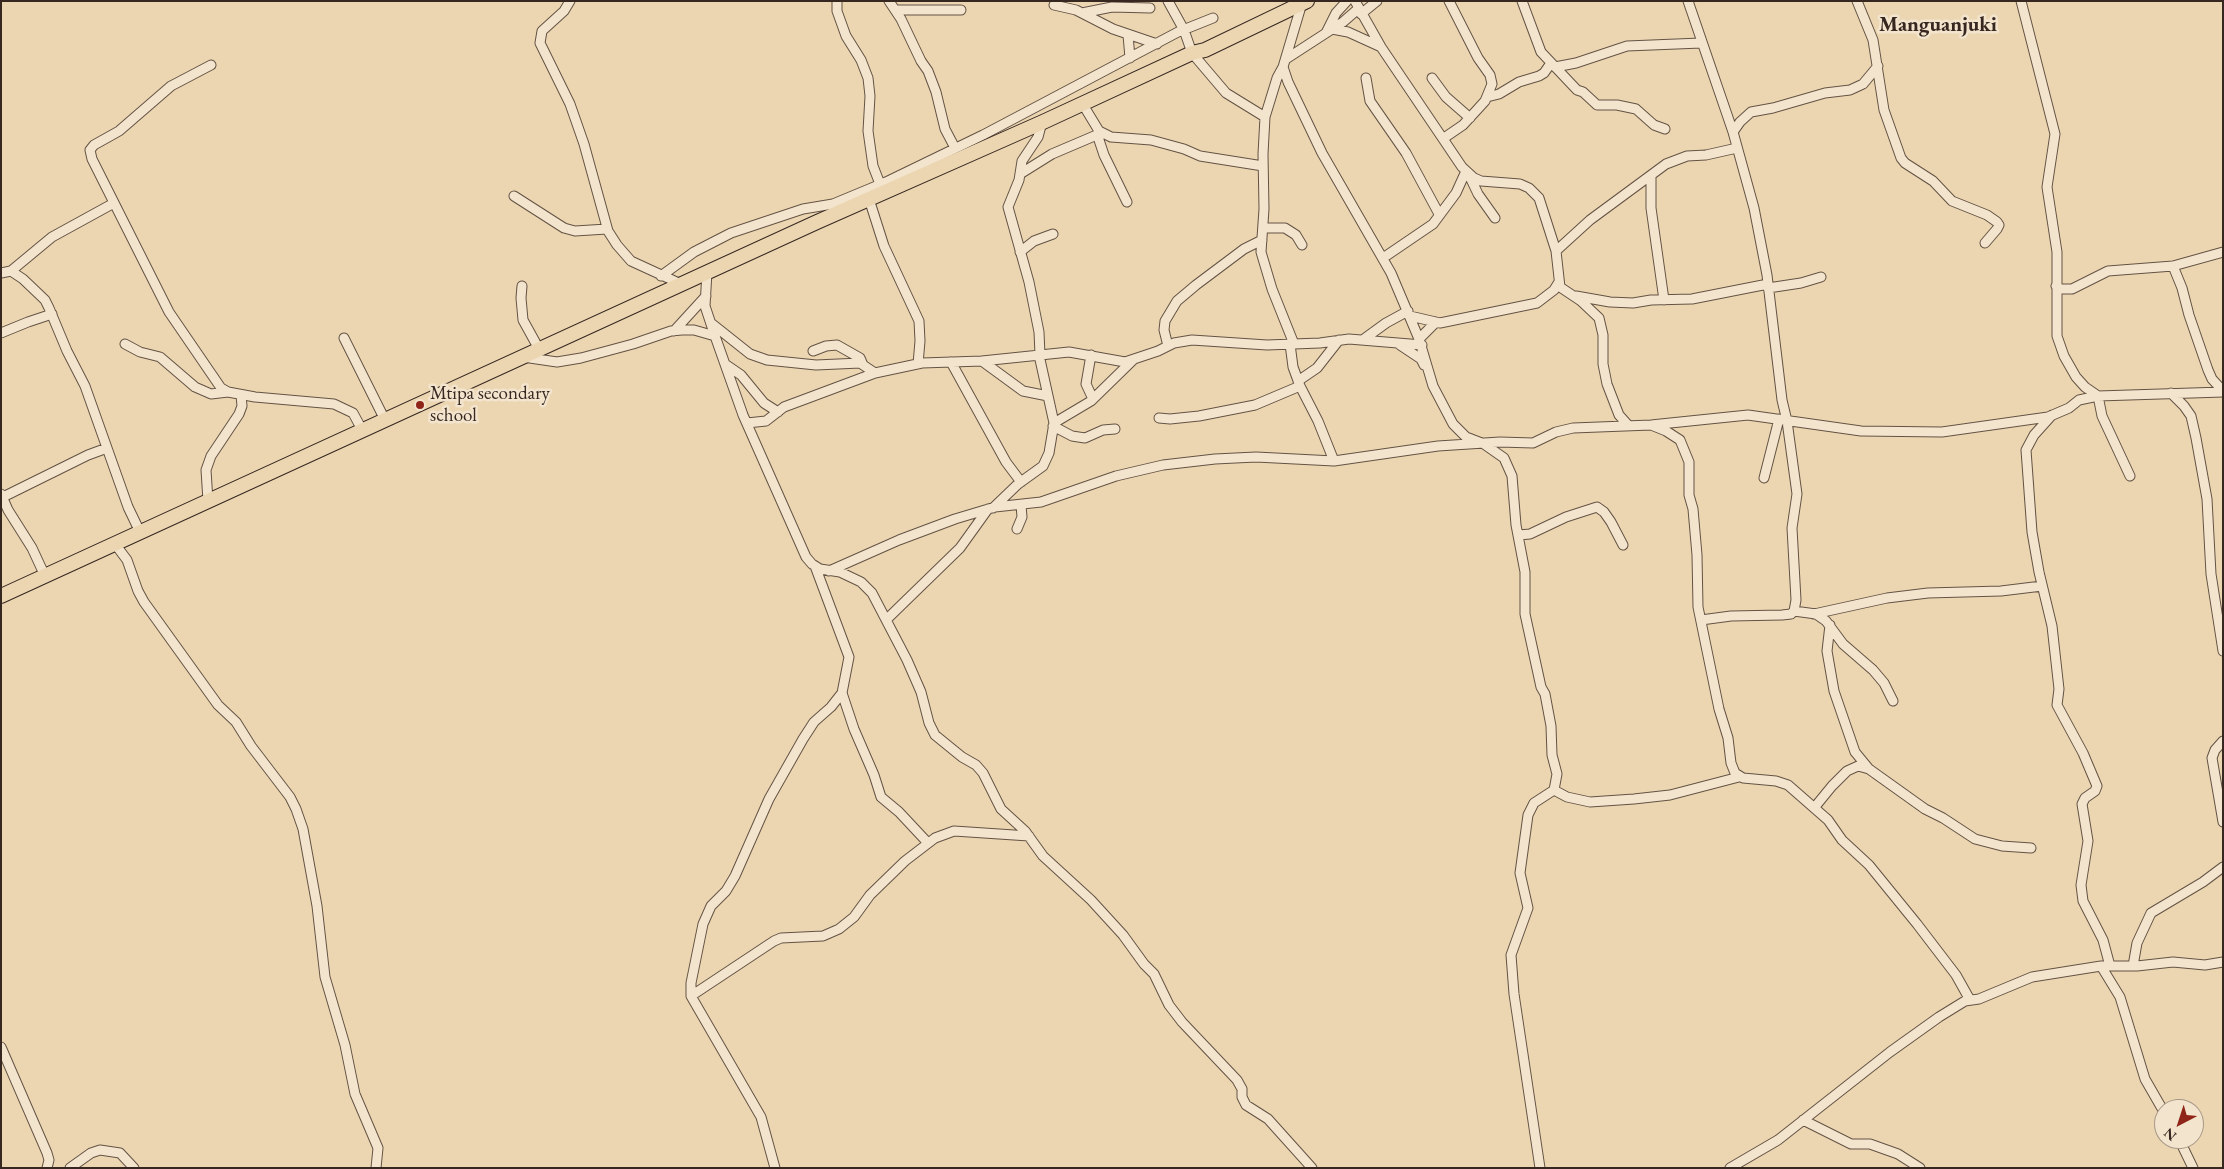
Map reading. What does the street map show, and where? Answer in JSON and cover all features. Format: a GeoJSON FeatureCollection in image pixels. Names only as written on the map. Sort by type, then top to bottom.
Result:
{"type":"FeatureCollection","features":[{"type":"Feature","properties":{"kind":"main road"},"geometry":{"type":"LineString","coordinates":[[1,596],[707,272],[1192,53],[1206,50],[1304,2]]}},
{"type":"Feature","properties":{"kind":"street"},"geometry":{"type":"LineString","coordinates":[[570,1],[564,11],[542,31],[540,43],[570,104],[584,144],[608,229],[617,246],[631,261],[681,284]]}},
{"type":"Feature","properties":{"kind":"street"},"geometry":{"type":"LineString","coordinates":[[837,1],[837,11],[846,36],[861,60],[868,78],[870,96],[868,131],[873,166],[880,184]]}},
{"type":"Feature","properties":{"kind":"street"},"geometry":{"type":"LineString","coordinates":[[889,1],[901,19],[920,61],[928,71],[936,92],[945,129],[955,148]]}},
{"type":"Feature","properties":{"kind":"street"},"geometry":{"type":"LineString","coordinates":[[1168,1],[1184,30],[1192,53],[1226,93],[1265,118]]}},
{"type":"Feature","properties":{"kind":"street"},"geometry":{"type":"LineString","coordinates":[[1329,31],[1336,13],[1347,1]]}},
{"type":"Feature","properties":{"kind":"street"},"geometry":{"type":"LineString","coordinates":[[1284,63],[1358,8],[1377,1]]}},
{"type":"Feature","properties":{"kind":"street"},"geometry":{"type":"LineString","coordinates":[[1444,138],[1470,118],[1487,97],[1492,84],[1490,75],[1478,58],[1449,1]]}},
{"type":"Feature","properties":{"kind":"street"},"geometry":{"type":"LineString","coordinates":[[1522,1],[1541,52],[1577,90],[1583,92],[1597,105],[1618,105],[1636,109],[1654,125],[1665,129]]}},
{"type":"Feature","properties":{"kind":"street"},"geometry":{"type":"LineString","coordinates":[[1688,1],[1733,132],[1754,208],[1768,286],[1783,420],[1798,494],[1792,528],[1796,600],[1794,611]]}},
{"type":"Feature","properties":{"kind":"street"},"geometry":{"type":"LineString","coordinates":[[1857,1],[1872,35],[1884,110],[1901,158],[1904,163],[1933,181],[1952,201],[1987,215],[1997,222],[1999,226],[1985,243]]}},
{"type":"Feature","properties":{"kind":"street"},"geometry":{"type":"LineString","coordinates":[[2021,1],[2055,134],[2047,187],[2057,252],[2056,286],[2059,343],[2076,377],[2085,387],[2098,396],[2102,416],[2130,476]]}},
{"type":"Feature","properties":{"kind":"street"},"geometry":{"type":"LineString","coordinates":[[1304,2],[1265,118],[1261,252],[1264,266],[1292,344],[1293,368],[1334,461]]}},
{"type":"Feature","properties":{"kind":"street"},"geometry":{"type":"LineString","coordinates":[[1054,5],[1082,13],[1128,34],[1157,44]]}},
{"type":"Feature","properties":{"kind":"street"},"geometry":{"type":"LineString","coordinates":[[1082,13],[1112,7],[1150,8]]}},
{"type":"Feature","properties":{"kind":"street"},"geometry":{"type":"LineString","coordinates":[[1358,8],[1382,47],[1468,173],[1478,194],[1494,218]]}},
{"type":"Feature","properties":{"kind":"street"},"geometry":{"type":"LineString","coordinates":[[895,10],[961,10]]}},
{"type":"Feature","properties":{"kind":"street"},"geometry":{"type":"LineString","coordinates":[[661,276],[694,252],[731,233],[803,209],[833,204],[880,184],[955,148],[1184,30],[1213,18]]}},
{"type":"Feature","properties":{"kind":"street"},"geometry":{"type":"LineString","coordinates":[[1329,31],[1348,32],[1382,47]]}},
{"type":"Feature","properties":{"kind":"street"},"geometry":{"type":"LineString","coordinates":[[1128,34],[1130,58]]}},
{"type":"Feature","properties":{"kind":"street"},"geometry":{"type":"LineString","coordinates":[[1487,97],[1498,94],[1518,82],[1539,76],[1553,65],[1576,63],[1627,46],[1701,43]]}},
{"type":"Feature","properties":{"kind":"street"},"geometry":{"type":"LineString","coordinates":[[1284,63],[1322,153],[1383,258],[1421,342],[1429,374]]}},
{"type":"Feature","properties":{"kind":"street"},"geometry":{"type":"LineString","coordinates":[[211,65],[171,86],[119,131],[91,148],[90,153],[172,317],[198,352],[215,381],[228,392]]}},
{"type":"Feature","properties":{"kind":"street"},"geometry":{"type":"LineString","coordinates":[[1733,132],[1750,112],[1773,108],[1825,93],[1850,90],[1863,84],[1878,66]]}},
{"type":"Feature","properties":{"kind":"street"},"geometry":{"type":"LineString","coordinates":[[1366,78],[1370,101],[1406,153],[1439,214]]}},
{"type":"Feature","properties":{"kind":"street"},"geometry":{"type":"LineString","coordinates":[[1432,78],[1446,97],[1470,118]]}},
{"type":"Feature","properties":{"kind":"street"},"geometry":{"type":"LineString","coordinates":[[1082,103],[1099,132],[1099,140],[1109,169],[1127,202]]}},
{"type":"Feature","properties":{"kind":"street"},"geometry":{"type":"LineString","coordinates":[[887,618],[960,548],[990,509],[1046,462],[1054,425],[1039,355],[1039,332],[1029,282],[1008,207],[1020,174],[1022,161],[1038,137],[1042,122]]}},
{"type":"Feature","properties":{"kind":"street"},"geometry":{"type":"LineString","coordinates":[[1020,174],[1052,154],[1099,132],[1112,137],[1151,140],[1184,149],[1200,156],[1263,166]]}},
{"type":"Feature","properties":{"kind":"street"},"geometry":{"type":"LineString","coordinates":[[1556,251],[1590,220],[1675,160],[1737,148]]}},
{"type":"Feature","properties":{"kind":"street"},"geometry":{"type":"LineString","coordinates":[[1383,258],[1433,224],[1468,173]]}},
{"type":"Feature","properties":{"kind":"street"},"geometry":{"type":"LineString","coordinates":[[1468,173],[1481,180],[1520,184],[1529,188],[1539,198],[1556,251],[1560,282],[1564,290],[1594,313],[1601,324],[1603,364],[1607,384],[1619,415],[1628,425]]}},
{"type":"Feature","properties":{"kind":"street"},"geometry":{"type":"LineString","coordinates":[[1651,176],[1651,208],[1664,300]]}},
{"type":"Feature","properties":{"kind":"street"},"geometry":{"type":"LineString","coordinates":[[514,196],[564,228],[575,231],[608,229]]}},
{"type":"Feature","properties":{"kind":"street"},"geometry":{"type":"LineString","coordinates":[[869,199],[884,246],[919,321],[918,364]]}},
{"type":"Feature","properties":{"kind":"street"},"geometry":{"type":"LineString","coordinates":[[114,203],[52,237],[6,272],[34,288],[45,300],[67,351],[85,386],[128,507],[140,532]]}},
{"type":"Feature","properties":{"kind":"street"},"geometry":{"type":"LineString","coordinates":[[1263,228],[1285,228],[1296,235],[1302,245]]}},
{"type":"Feature","properties":{"kind":"street"},"geometry":{"type":"LineString","coordinates":[[1020,252],[1034,241],[1053,234]]}},
{"type":"Feature","properties":{"kind":"street"},"geometry":{"type":"LineString","coordinates":[[1168,346],[1164,330],[1165,321],[1177,301],[1244,250],[1262,240]]}},
{"type":"Feature","properties":{"kind":"street"},"geometry":{"type":"LineString","coordinates":[[2056,286],[2061,289],[2072,289],[2108,271],[2173,266],[2223,252]]}},
{"type":"Feature","properties":{"kind":"street"},"geometry":{"type":"LineString","coordinates":[[2173,266],[2182,288],[2208,370],[2221,393]]}},
{"type":"Feature","properties":{"kind":"street"},"geometry":{"type":"LineString","coordinates":[[707,272],[705,306],[747,423],[806,557],[815,566],[834,619],[847,648],[848,657],[842,693],[854,729],[874,775],[881,797],[899,812],[928,843]]}},
{"type":"Feature","properties":{"kind":"street"},"geometry":{"type":"LineString","coordinates":[[1574,296],[1624,303],[1692,299],[1768,286],[1801,283],[1821,277]]}},
{"type":"Feature","properties":{"kind":"street"},"geometry":{"type":"LineString","coordinates":[[1364,340],[1386,323],[1409,314],[1436,322],[1537,303],[1554,290],[1560,282]]}},
{"type":"Feature","properties":{"kind":"street"},"geometry":{"type":"LineString","coordinates":[[522,286],[523,320],[539,349]]}},
{"type":"Feature","properties":{"kind":"street"},"geometry":{"type":"LineString","coordinates":[[674,331],[706,296]]}},
{"type":"Feature","properties":{"kind":"street"},"geometry":{"type":"LineString","coordinates":[[1,333],[52,314]]}},
{"type":"Feature","properties":{"kind":"street"},"geometry":{"type":"LineString","coordinates":[[710,322],[744,349],[768,360],[816,365],[863,365]]}},
{"type":"Feature","properties":{"kind":"street"},"geometry":{"type":"LineString","coordinates":[[1421,342],[1436,322]]}},
{"type":"Feature","properties":{"kind":"street"},"geometry":{"type":"LineString","coordinates":[[521,357],[557,362],[581,358],[674,331],[694,330],[715,336]]}},
{"type":"Feature","properties":{"kind":"street"},"geometry":{"type":"LineString","coordinates":[[344,338],[385,420]]}},
{"type":"Feature","properties":{"kind":"street"},"geometry":{"type":"LineString","coordinates":[[747,423],[766,421],[784,408],[875,373],[918,364],[982,361],[1070,352],[1125,362],[1168,346],[1192,340],[1267,345],[1339,340],[1396,343],[1421,342]]}},
{"type":"Feature","properties":{"kind":"street"},"geometry":{"type":"LineString","coordinates":[[1159,418],[1181,418],[1255,405],[1299,384],[1316,368],[1339,340]]}},
{"type":"Feature","properties":{"kind":"street"},"geometry":{"type":"LineString","coordinates":[[1396,343],[1421,359],[1453,424],[1466,437],[1484,444],[1504,458],[1510,467],[1525,572],[1525,614],[1551,726],[1552,755],[1557,774],[1554,790],[1534,803],[1528,815],[1520,873],[1528,908],[1511,955],[1514,994],[1540,1168]]}},
{"type":"Feature","properties":{"kind":"street"},"geometry":{"type":"LineString","coordinates":[[125,344],[140,352],[160,357],[195,387],[211,394],[228,392],[334,404],[353,413],[360,426],[358,432]]}},
{"type":"Feature","properties":{"kind":"street"},"geometry":{"type":"LineString","coordinates":[[813,351],[826,346],[837,346],[860,358],[863,365],[875,373]]}},
{"type":"Feature","properties":{"kind":"street"},"geometry":{"type":"LineString","coordinates":[[1091,355],[1086,384],[1093,398]]}},
{"type":"Feature","properties":{"kind":"street"},"geometry":{"type":"LineString","coordinates":[[1054,425],[1093,398],[1134,359]]}},
{"type":"Feature","properties":{"kind":"street"},"geometry":{"type":"LineString","coordinates":[[982,361],[1023,390],[1048,396]]}},
{"type":"Feature","properties":{"kind":"street"},"geometry":{"type":"LineString","coordinates":[[951,362],[1006,462],[1021,482]]}},
{"type":"Feature","properties":{"kind":"street"},"geometry":{"type":"LineString","coordinates":[[726,364],[741,375],[764,402],[778,412]]}},
{"type":"Feature","properties":{"kind":"street"},"geometry":{"type":"LineString","coordinates":[[830,571],[926,528],[990,509],[1041,502],[1131,472],[1163,464],[1215,458],[1256,457],[1334,461],[1438,446],[1500,442],[1533,443],[1563,430],[1651,425],[1748,415],[1878,432],[1942,432],[2004,425],[2048,417],[2069,408],[2079,400],[2098,396],[2221,393]]}},
{"type":"Feature","properties":{"kind":"street"},"geometry":{"type":"LineString","coordinates":[[2170,394],[2184,406],[2190,416],[2195,432],[2207,499],[2211,574],[2223,651]]}},
{"type":"Feature","properties":{"kind":"street"},"geometry":{"type":"LineString","coordinates":[[208,501],[206,470],[212,456],[239,414],[242,395]]}},
{"type":"Feature","properties":{"kind":"street"},"geometry":{"type":"LineString","coordinates":[[2052,415],[2034,435],[2026,450],[2032,532],[2052,626],[2059,688],[2057,705],[2084,753],[2097,786],[2096,789],[2084,798],[2082,804],[2088,840],[2080,885],[2083,902],[2103,940],[2105,966],[2120,997],[2145,1079],[2157,1099]]}},
{"type":"Feature","properties":{"kind":"street"},"geometry":{"type":"LineString","coordinates":[[1764,478],[1783,420]]}},
{"type":"Feature","properties":{"kind":"street"},"geometry":{"type":"LineString","coordinates":[[1054,425],[1072,436],[1085,438],[1104,430],[1115,429]]}},
{"type":"Feature","properties":{"kind":"street"},"geometry":{"type":"LineString","coordinates":[[1651,425],[1666,431],[1680,440],[1689,462],[1690,495],[1697,555],[1698,607],[1719,709],[1728,738],[1731,764],[1738,777]]}},
{"type":"Feature","properties":{"kind":"street"},"geometry":{"type":"LineString","coordinates":[[45,576],[32,548],[8,510],[2,495],[106,448]]}},
{"type":"Feature","properties":{"kind":"street"},"geometry":{"type":"LineString","coordinates":[[1017,529],[1022,517],[1021,505]]}},
{"type":"Feature","properties":{"kind":"street"},"geometry":{"type":"LineString","coordinates":[[1519,535],[1530,534],[1566,517],[1596,507],[1604,512],[1623,545]]}},
{"type":"Feature","properties":{"kind":"street"},"geometry":{"type":"LineString","coordinates":[[115,544],[127,560],[144,602],[218,705],[236,722],[251,746],[290,797],[296,809],[303,829],[314,889],[325,977],[345,1045],[355,1094],[378,1148],[376,1168]]}},
{"type":"Feature","properties":{"kind":"street"},"geometry":{"type":"LineString","coordinates":[[815,566],[840,572],[861,582],[872,593],[887,618],[921,692],[929,723],[935,735],[962,757],[976,765],[986,779],[1001,809],[1029,836],[1043,856],[1092,900],[1154,974],[1166,999],[1182,1022],[1237,1080],[1246,1105],[1268,1119],[1286,1141],[1303,1155],[1312,1168]]}},
{"type":"Feature","properties":{"kind":"street"},"geometry":{"type":"LineString","coordinates":[[1814,614],[1887,598],[1928,593],[2001,591],[2042,586]]}},
{"type":"Feature","properties":{"kind":"street"},"geometry":{"type":"LineString","coordinates":[[1701,620],[1731,616],[1782,615],[1791,614],[1794,611],[1814,614],[1830,625],[1843,644],[1873,670],[1884,683],[1893,701]]}},
{"type":"Feature","properties":{"kind":"street"},"geometry":{"type":"LineString","coordinates":[[1830,625],[1827,651],[1834,691],[1855,752],[1869,769],[1925,809],[1944,818],[1975,839],[2002,846],[2031,848]]}},
{"type":"Feature","properties":{"kind":"street"},"geometry":{"type":"LineString","coordinates":[[774,1168],[761,1117],[692,996],[691,983],[703,924],[711,906],[726,891],[735,876],[762,812],[803,739],[814,722],[831,707],[842,693]]}},
{"type":"Feature","properties":{"kind":"street"},"geometry":{"type":"LineString","coordinates":[[2223,741],[2215,750],[2212,758],[2223,822]]}},
{"type":"Feature","properties":{"kind":"street"},"geometry":{"type":"LineString","coordinates":[[1814,808],[1847,771],[1858,766],[1869,769]]}},
{"type":"Feature","properties":{"kind":"street"},"geometry":{"type":"LineString","coordinates":[[1554,790],[1578,799],[1608,801],[1670,795],[1738,777],[1782,782],[1793,788],[1828,820],[1842,840],[1869,865],[1954,972],[1970,1000]]}},
{"type":"Feature","properties":{"kind":"street"},"geometry":{"type":"LineString","coordinates":[[692,996],[721,974],[781,938],[823,936],[839,929],[854,917],[870,895],[905,861],[928,843],[954,831],[1029,836]]}},
{"type":"Feature","properties":{"kind":"street"},"geometry":{"type":"LineString","coordinates":[[2133,966],[2137,943],[2151,913],[2203,882],[2223,867]]}},
{"type":"Feature","properties":{"kind":"street"},"geometry":{"type":"LineString","coordinates":[[1730,1168],[1771,1144],[1939,1017],[1965,1001],[1979,999],[2032,977],[2105,966],[2133,966],[2173,962],[2206,965],[2223,962]]}},
{"type":"Feature","properties":{"kind":"street"},"geometry":{"type":"LineString","coordinates":[[1,1048],[47,1153],[49,1160],[47,1168]]}},
{"type":"Feature","properties":{"kind":"street"},"geometry":{"type":"LineString","coordinates":[[1803,1120],[1851,1144],[1870,1144],[1898,1154],[1920,1168]]}},
{"type":"Feature","properties":{"kind":"street"},"geometry":{"type":"LineString","coordinates":[[2184,1149],[2193,1168]]}},
{"type":"Feature","properties":{"kind":"street"},"geometry":{"type":"LineString","coordinates":[[70,1168],[91,1152],[100,1150],[120,1153],[134,1168]]}},
{"type":"Feature","properties":{"kind":"place","name":"Mtipa secondary school"},"geometry":{"type":"Point","coordinates":[420,405]}},
{"type":"Feature","properties":{"kind":"district","name":"Manguanjuki"},"geometry":{"type":"Point","coordinates":[1938,25]}}]}
